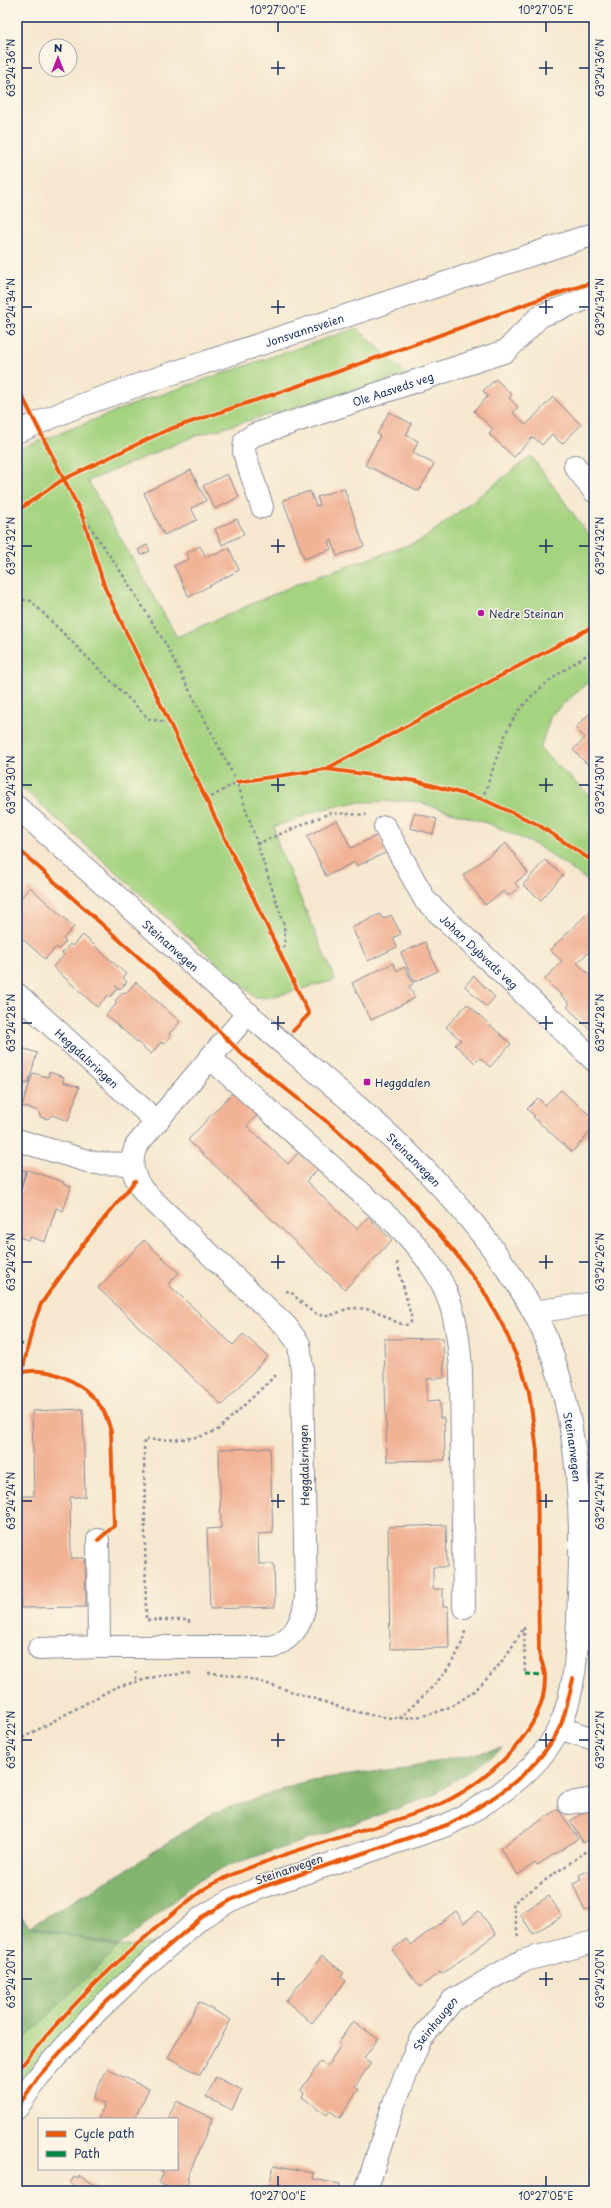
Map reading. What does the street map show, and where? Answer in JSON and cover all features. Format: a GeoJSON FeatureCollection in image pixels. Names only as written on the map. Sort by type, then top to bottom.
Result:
{"type":"FeatureCollection","features":[{"type":"Feature","properties":{"kind":"street","name":"Jonsvannsveien"},"geometry":{"type":"LineString","coordinates":[[17,432],[63,412],[164,376],[594,234]]}},
{"type":"Feature","properties":{"kind":"street","name":"Ole Aasveds veg"},"geometry":{"type":"LineString","coordinates":[[262,507],[244,452],[245,441],[254,435],[506,351],[540,316],[594,296]]}},
{"type":"Feature","properties":{"kind":"street"},"geometry":{"type":"LineString","coordinates":[[575,466],[594,491]]}},
{"type":"Feature","properties":{"kind":"street","name":"Steinanvegen"},"geometry":{"type":"LineString","coordinates":[[17,807],[248,1013],[399,1142],[446,1190],[490,1245],[534,1312],[552,1355],[567,1404],[577,1481],[579,1587],[573,1679],[559,1728],[549,1746],[522,1775],[475,1810],[447,1825],[262,1887],[231,1900],[202,1917],[144,1967],[98,2010],[38,2077],[17,2108]]}},
{"type":"Feature","properties":{"kind":"street","name":"Johan Dybvads veg"},"geometry":{"type":"LineString","coordinates":[[385,827],[425,900],[594,1060]]}},
{"type":"Feature","properties":{"kind":"street","name":"Heggdalsringen"},"geometry":{"type":"LineString","coordinates":[[17,994],[157,1122]]}},
{"type":"Feature","properties":{"kind":"street","name":"Heggdalsringen"},"geometry":{"type":"LineString","coordinates":[[39,1649],[100,1647],[273,1646],[285,1641],[300,1625],[304,1613],[306,1597],[302,1370],[299,1344],[294,1336],[266,1307],[144,1192],[135,1181],[132,1164],[136,1146],[248,1013]]}},
{"type":"Feature","properties":{"kind":"street"},"geometry":{"type":"LineString","coordinates":[[210,1058],[413,1241],[437,1273],[449,1297],[459,1338],[464,1607]]}},
{"type":"Feature","properties":{"kind":"street"},"geometry":{"type":"LineString","coordinates":[[17,1140],[94,1163],[132,1164]]}},
{"type":"Feature","properties":{"kind":"street"},"geometry":{"type":"LineString","coordinates":[[534,1312],[594,1303]]}},
{"type":"Feature","properties":{"kind":"street"},"geometry":{"type":"LineString","coordinates":[[98,1540],[100,1647]]}},
{"type":"Feature","properties":{"kind":"street"},"geometry":{"type":"LineString","coordinates":[[559,1728],[594,1738]]}},
{"type":"Feature","properties":{"kind":"street"},"geometry":{"type":"LineString","coordinates":[[569,1803],[594,1799]]}},
{"type":"Feature","properties":{"kind":"street","name":"Steinhaugen"},"geometry":{"type":"LineString","coordinates":[[366,2191],[393,2106],[420,2040],[453,2000],[522,1961],[594,1942]]}},
{"type":"Feature","properties":{"kind":"path"},"geometry":{"type":"LineString","coordinates":[[78,509],[121,572],[164,641],[237,782],[284,925],[285,945],[279,953]]}},
{"type":"Feature","properties":{"kind":"path"},"geometry":{"type":"LineString","coordinates":[[82,515],[86,530]]}},
{"type":"Feature","properties":{"kind":"path"},"geometry":{"type":"LineString","coordinates":[[17,598],[30,601],[149,719],[169,723]]}},
{"type":"Feature","properties":{"kind":"path"},"geometry":{"type":"LineString","coordinates":[[482,799],[500,749],[518,712],[548,682],[594,650]]}},
{"type":"Feature","properties":{"kind":"path"},"geometry":{"type":"LineString","coordinates":[[166,716],[172,730]]}},
{"type":"Feature","properties":{"kind":"path"},"geometry":{"type":"LineString","coordinates":[[206,800],[237,782],[244,781]]}},
{"type":"Feature","properties":{"kind":"path"},"geometry":{"type":"LineString","coordinates":[[203,793],[209,807]]}},
{"type":"Feature","properties":{"kind":"path"},"geometry":{"type":"LineString","coordinates":[[475,797],[489,802]]}},
{"type":"Feature","properties":{"kind":"path"},"geometry":{"type":"LineString","coordinates":[[257,844],[330,813],[364,814],[385,827]]}},
{"type":"Feature","properties":{"kind":"path"},"geometry":{"type":"LineString","coordinates":[[276,946],[282,960]]}},
{"type":"Feature","properties":{"kind":"path"},"geometry":{"type":"LineString","coordinates":[[266,1307],[282,1292],[286,1291],[291,1292],[313,1311],[321,1315],[329,1316],[343,1310],[362,1308],[375,1311],[393,1322],[408,1325],[411,1322],[411,1316],[397,1261],[399,1254],[413,1241]]}},
{"type":"Feature","properties":{"kind":"path"},"geometry":{"type":"LineString","coordinates":[[190,1647],[189,1620],[146,1620],[144,1440],[208,1436],[219,1430],[270,1378],[278,1372],[287,1370],[302,1370]]}},
{"type":"Feature","properties":{"kind":"path"},"geometry":{"type":"LineString","coordinates":[[398,1718],[427,1692],[457,1653],[465,1629],[464,1607]]}},
{"type":"Feature","properties":{"kind":"path"},"geometry":{"type":"LineString","coordinates":[[200,1673],[223,1674],[251,1678],[372,1715],[398,1718],[426,1715],[448,1708],[472,1694],[490,1678],[508,1655],[524,1627],[525,1674]]}},
{"type":"Feature","properties":{"kind":"path"},"geometry":{"type":"LineString","coordinates":[[17,1741],[116,1687],[159,1676],[192,1673]]}},
{"type":"Feature","properties":{"kind":"path"},"geometry":{"type":"LineString","coordinates":[[522,1961],[513,1903],[594,1846]]}},
{"type":"Feature","properties":{"kind":"green space"},"geometry":{"type":"Polygon","coordinates":[[[357,328],[407,375],[192,437],[88,481],[177,637],[297,584],[422,540],[531,456],[594,542],[594,677],[551,715],[540,749],[594,800],[594,885],[538,846],[490,824],[415,801],[356,802],[319,810],[274,827],[278,845],[335,980],[268,998],[255,997],[17,783],[17,450],[142,401],[357,328]]]}},
{"type":"Feature","properties":{"kind":"green space"},"geometry":{"type":"Polygon","coordinates":[[[502,1748],[432,1796],[325,1834],[232,1864],[200,1879],[119,1946],[30,1926],[123,1872],[213,1813],[311,1780],[412,1767],[502,1748]]]}},
{"type":"Feature","properties":{"kind":"green space"},"geometry":{"type":"Polygon","coordinates":[[[17,1911],[29,1926],[118,1947],[173,1941],[17,2108],[17,1911]]]}},
{"type":"Feature","properties":{"kind":"green space"},"geometry":{"type":"Polygon","coordinates":[[[17,1911],[29,1926],[118,1947],[17,2046],[17,1911]]]}},
{"type":"Feature","properties":{"kind":"building"},"geometry":{"type":"Polygon","coordinates":[[[496,379],[512,395],[509,398],[518,407],[513,413],[526,425],[553,397],[581,425],[562,444],[552,434],[542,445],[533,437],[514,457],[489,434],[493,429],[474,411],[488,396],[483,391],[496,379]]]}},
{"type":"Feature","properties":{"kind":"building"},"geometry":{"type":"Polygon","coordinates":[[[389,412],[412,424],[406,435],[418,441],[413,453],[434,464],[419,491],[365,465],[380,436],[377,434],[389,412]]]}},
{"type":"Feature","properties":{"kind":"building"},"geometry":{"type":"Polygon","coordinates":[[[191,470],[206,501],[191,508],[197,520],[164,535],[144,493],[191,470]]]}},
{"type":"Feature","properties":{"kind":"building"},"geometry":{"type":"Polygon","coordinates":[[[227,474],[239,497],[215,509],[203,486],[227,474]]]}},
{"type":"Feature","properties":{"kind":"building"},"geometry":{"type":"Polygon","coordinates":[[[344,488],[364,546],[337,556],[332,540],[328,542],[331,549],[304,559],[283,500],[310,491],[316,506],[320,505],[317,497],[344,488]]]}},
{"type":"Feature","properties":{"kind":"building"},"geometry":{"type":"Polygon","coordinates":[[[237,519],[244,534],[222,545],[215,529],[237,519]]]}},
{"type":"Feature","properties":{"kind":"building"},"geometry":{"type":"Polygon","coordinates":[[[147,545],[150,551],[141,555],[138,550],[147,545]]]}},
{"type":"Feature","properties":{"kind":"building"},"geometry":{"type":"Polygon","coordinates":[[[200,546],[206,557],[214,553],[215,555],[229,548],[239,570],[189,597],[174,566],[189,559],[186,553],[200,546]]]}},
{"type":"Feature","properties":{"kind":"building"},"geometry":{"type":"Polygon","coordinates":[[[594,709],[594,771],[573,750],[585,738],[575,728],[594,709]]]}},
{"type":"Feature","properties":{"kind":"building"},"geometry":{"type":"Polygon","coordinates":[[[414,813],[437,819],[433,834],[410,828],[414,813]]]}},
{"type":"Feature","properties":{"kind":"building"},"geometry":{"type":"Polygon","coordinates":[[[337,820],[351,848],[378,835],[387,852],[357,866],[355,862],[326,876],[307,836],[337,820]]]}},
{"type":"Feature","properties":{"kind":"building"},"geometry":{"type":"Polygon","coordinates":[[[506,843],[528,873],[515,883],[519,888],[508,896],[504,891],[485,905],[463,875],[506,843]]]}},
{"type":"Feature","properties":{"kind":"building"},"geometry":{"type":"Polygon","coordinates":[[[545,860],[563,875],[541,900],[523,885],[545,860]]]}},
{"type":"Feature","properties":{"kind":"building"},"geometry":{"type":"Polygon","coordinates":[[[30,887],[74,927],[63,939],[66,941],[59,949],[56,947],[45,959],[17,934],[17,896],[20,899],[30,887]]]}},
{"type":"Feature","properties":{"kind":"building"},"geometry":{"type":"Polygon","coordinates":[[[592,909],[594,911],[594,947],[577,963],[594,979],[594,1029],[592,1031],[567,1007],[570,1004],[545,979],[562,961],[550,950],[592,909]]]}},
{"type":"Feature","properties":{"kind":"building"},"geometry":{"type":"Polygon","coordinates":[[[380,914],[383,919],[391,915],[401,934],[393,938],[397,947],[368,961],[352,928],[380,914]]]}},
{"type":"Feature","properties":{"kind":"building"},"geometry":{"type":"Polygon","coordinates":[[[83,935],[126,974],[123,978],[127,982],[120,989],[115,986],[118,988],[110,997],[108,995],[97,1007],[53,967],[64,955],[62,953],[70,944],[72,946],[83,935]]]}},
{"type":"Feature","properties":{"kind":"building"},"geometry":{"type":"Polygon","coordinates":[[[425,942],[438,971],[414,982],[401,953],[425,942]]]}},
{"type":"Feature","properties":{"kind":"building"},"geometry":{"type":"Polygon","coordinates":[[[393,963],[397,971],[405,967],[413,984],[409,986],[415,998],[371,1020],[352,983],[393,963]]]}},
{"type":"Feature","properties":{"kind":"building"},"geometry":{"type":"Polygon","coordinates":[[[474,976],[495,997],[486,1007],[465,986],[474,976]]]}},
{"type":"Feature","properties":{"kind":"building"},"geometry":{"type":"Polygon","coordinates":[[[136,982],[180,1022],[169,1034],[171,1036],[164,1044],[161,1042],[151,1054],[106,1015],[117,1003],[115,1001],[123,992],[125,994],[136,982]]]}},
{"type":"Feature","properties":{"kind":"building"},"geometry":{"type":"Polygon","coordinates":[[[467,1004],[511,1044],[490,1067],[480,1058],[475,1063],[455,1045],[461,1040],[446,1027],[467,1004]]]}},
{"type":"Feature","properties":{"kind":"building"},"geometry":{"type":"Polygon","coordinates":[[[19,1047],[37,1053],[28,1084],[17,1081],[17,1054],[19,1047]]]}},
{"type":"Feature","properties":{"kind":"building"},"geometry":{"type":"Polygon","coordinates":[[[49,1072],[64,1077],[63,1082],[79,1087],[68,1121],[52,1115],[48,1119],[40,1117],[39,1111],[22,1106],[33,1073],[48,1077],[49,1072]]]}},
{"type":"Feature","properties":{"kind":"building"},"geometry":{"type":"Polygon","coordinates":[[[561,1090],[594,1119],[593,1129],[572,1152],[533,1117],[535,1116],[527,1109],[538,1098],[545,1105],[561,1090]]]}},
{"type":"Feature","properties":{"kind":"building"},"geometry":{"type":"Polygon","coordinates":[[[234,1091],[258,1114],[247,1126],[288,1164],[299,1152],[318,1169],[306,1181],[357,1229],[368,1217],[392,1240],[345,1289],[188,1140],[234,1091]]]}},
{"type":"Feature","properties":{"kind":"building"},"geometry":{"type":"Polygon","coordinates":[[[17,1168],[26,1171],[17,1197],[17,1168]]]}},
{"type":"Feature","properties":{"kind":"building"},"geometry":{"type":"Polygon","coordinates":[[[27,1170],[64,1182],[63,1184],[71,1187],[63,1211],[56,1208],[45,1242],[30,1237],[29,1240],[17,1237],[17,1202],[27,1170]]]}},
{"type":"Feature","properties":{"kind":"building"},"geometry":{"type":"Polygon","coordinates":[[[144,1240],[179,1273],[168,1284],[233,1345],[243,1334],[268,1356],[222,1405],[98,1288],[144,1240]]]}},
{"type":"Feature","properties":{"kind":"building"},"geometry":{"type":"Polygon","coordinates":[[[443,1338],[444,1378],[427,1379],[427,1401],[440,1400],[440,1418],[444,1418],[445,1460],[387,1461],[384,1339],[443,1338]]]}},
{"type":"Feature","properties":{"kind":"building"},"geometry":{"type":"Polygon","coordinates":[[[83,1409],[85,1497],[70,1497],[71,1558],[85,1558],[86,1607],[21,1608],[19,1496],[34,1496],[32,1411],[83,1409]]]}},
{"type":"Feature","properties":{"kind":"building"},"geometry":{"type":"Polygon","coordinates":[[[270,1448],[273,1533],[258,1534],[259,1564],[274,1564],[275,1607],[210,1609],[207,1529],[221,1528],[219,1449],[270,1448]]]}},
{"type":"Feature","properties":{"kind":"building"},"geometry":{"type":"Polygon","coordinates":[[[446,1525],[447,1567],[433,1567],[433,1589],[443,1589],[443,1607],[448,1606],[449,1648],[390,1649],[388,1527],[446,1525]]]}},
{"type":"Feature","properties":{"kind":"building"},"geometry":{"type":"Polygon","coordinates":[[[594,1806],[594,1836],[583,1843],[570,1821],[594,1806]]]}},
{"type":"Feature","properties":{"kind":"building"},"geometry":{"type":"Polygon","coordinates":[[[558,1809],[578,1839],[537,1865],[535,1863],[518,1875],[500,1848],[558,1809]]]}},
{"type":"Feature","properties":{"kind":"building"},"geometry":{"type":"Polygon","coordinates":[[[590,1870],[594,1875],[594,1907],[585,1911],[573,1884],[581,1880],[579,1875],[590,1870]]]}},
{"type":"Feature","properties":{"kind":"building"},"geometry":{"type":"Polygon","coordinates":[[[549,1896],[562,1916],[533,1934],[520,1914],[549,1896]]]}},
{"type":"Feature","properties":{"kind":"building"},"geometry":{"type":"Polygon","coordinates":[[[456,1911],[464,1923],[479,1911],[496,1934],[442,1974],[440,1972],[420,1987],[392,1950],[406,1939],[411,1945],[456,1911]]]}},
{"type":"Feature","properties":{"kind":"building"},"geometry":{"type":"Polygon","coordinates":[[[322,1956],[344,1973],[341,1977],[346,1981],[312,2023],[286,2001],[322,1956]]]}},
{"type":"Feature","properties":{"kind":"building"},"geometry":{"type":"Polygon","coordinates":[[[199,2002],[231,2020],[200,2075],[168,2057],[199,2002]]]}},
{"type":"Feature","properties":{"kind":"building"},"geometry":{"type":"Polygon","coordinates":[[[353,2021],[378,2039],[364,2058],[371,2063],[355,2086],[359,2089],[340,2118],[330,2111],[327,2115],[302,2097],[304,2093],[301,2090],[320,2062],[327,2066],[341,2045],[338,2043],[353,2021]]]}},
{"type":"Feature","properties":{"kind":"building"},"geometry":{"type":"Polygon","coordinates":[[[107,2069],[149,2089],[134,2118],[98,2118],[105,2104],[93,2098],[107,2069]]]}},
{"type":"Feature","properties":{"kind":"building"},"geometry":{"type":"Polygon","coordinates":[[[216,2077],[242,2090],[232,2110],[206,2097],[216,2077]]]}},
{"type":"Feature","properties":{"kind":"building"},"geometry":{"type":"Polygon","coordinates":[[[176,2101],[213,2118],[187,2178],[189,2179],[184,2191],[176,2191],[159,2183],[164,2172],[159,2170],[178,2170],[178,2118],[168,2118],[176,2101]]]}},
{"type":"Feature","properties":{"kind":"building"},"geometry":{"type":"Polygon","coordinates":[[[274,2165],[314,2173],[313,2179],[340,2184],[339,2191],[268,2191],[274,2165]]]}},
{"type":"Feature","properties":{"kind":"building"},"geometry":{"type":"Polygon","coordinates":[[[80,2176],[103,2191],[70,2191],[74,2186],[70,2183],[74,2177],[78,2179],[80,2176]]]}},
{"type":"Feature","properties":{"kind":"marked path"},"geometry":{"type":"LineString","coordinates":[[17,1345],[28,1343]]}},
{"type":"Feature","properties":{"kind":"marked path"},"geometry":{"type":"LineString","coordinates":[[525,1674],[545,1675]]}},
{"type":"Feature","properties":{"kind":"cycle path"},"geometry":{"type":"LineString","coordinates":[[17,511],[62,480],[167,430],[292,388],[543,298],[594,282]]}},
{"type":"Feature","properties":{"kind":"cycle path"},"geometry":{"type":"LineString","coordinates":[[17,386],[82,515],[105,588],[309,1014],[293,1031]]}},
{"type":"Feature","properties":{"kind":"cycle path"},"geometry":{"type":"LineString","coordinates":[[326,769],[594,626]]}},
{"type":"Feature","properties":{"kind":"cycle path"},"geometry":{"type":"LineString","coordinates":[[237,782],[326,769],[416,781],[482,799],[537,824],[594,862]]}},
{"type":"Feature","properties":{"kind":"cycle path"},"geometry":{"type":"LineString","coordinates":[[17,848],[205,1017],[242,1054],[336,1129],[407,1196],[456,1254],[483,1290],[503,1326],[522,1369],[529,1392],[537,1451],[539,1653],[544,1668],[545,1677],[543,1697],[535,1717],[524,1736],[509,1754],[474,1784],[456,1796],[438,1805],[395,1821],[286,1854],[250,1867],[206,1888],[156,1928],[101,1978],[65,2014],[17,2072]]}},
{"type":"Feature","properties":{"kind":"cycle path"},"geometry":{"type":"LineString","coordinates":[[22,1372],[33,1325],[41,1304],[84,1243],[135,1181]]}},
{"type":"Feature","properties":{"kind":"cycle path"},"geometry":{"type":"LineString","coordinates":[[17,1374],[28,1371],[40,1371],[64,1377],[75,1383],[94,1398],[104,1413],[111,1432],[114,1526],[98,1540]]}},
{"type":"Feature","properties":{"kind":"cycle path"},"geometry":{"type":"LineString","coordinates":[[17,2108],[38,2077],[98,2010],[144,1967],[202,1917],[231,1900],[262,1887],[447,1825],[479,1807],[510,1785],[538,1760],[559,1729],[573,1679]]}},
{"type":"Feature","properties":{"kind":"place","name":"Nedre Steinan"},"geometry":{"type":"Point","coordinates":[481,613]}},
{"type":"Feature","properties":{"kind":"place","name":"Heggdalen"},"geometry":{"type":"Point","coordinates":[367,1082]}}]}
